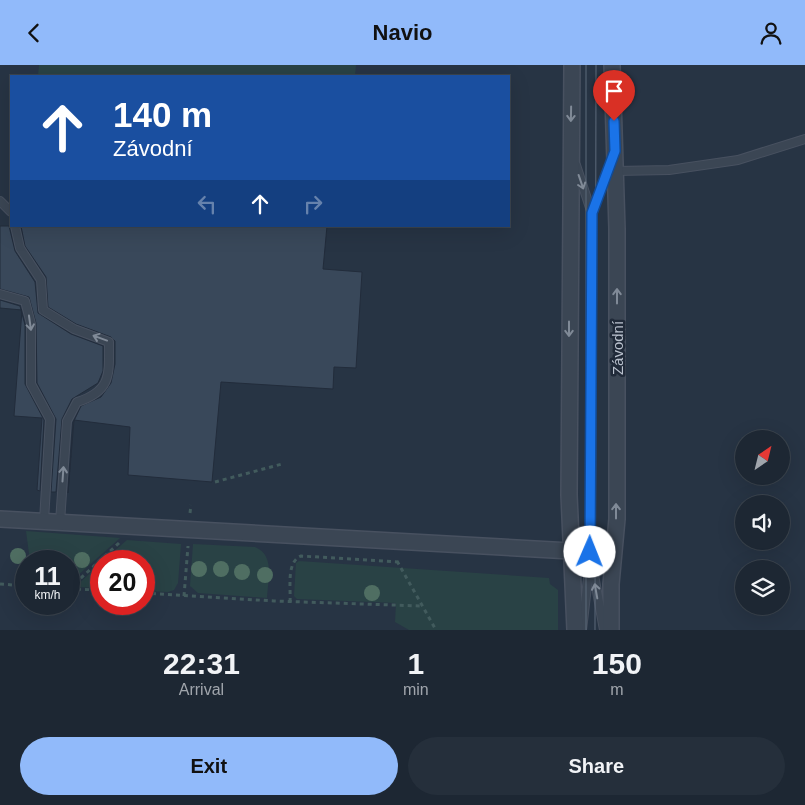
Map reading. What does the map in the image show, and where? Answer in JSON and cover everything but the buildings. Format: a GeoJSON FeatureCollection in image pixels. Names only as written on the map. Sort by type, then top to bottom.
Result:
{"type":"FeatureCollection","features":[{"type":"Feature","properties":{"kind":"street"},"geometry":{"type":"LineString","coordinates":[[572,65],[569,495],[575,630]]}},
{"type":"Feature","properties":{"kind":"street","name":"Závodní"},"geometry":{"type":"LineString","coordinates":[[611,630],[611,583],[617,511],[616,171],[612,65]]}},
{"type":"Feature","properties":{"kind":"street"},"geometry":{"type":"LineString","coordinates":[[0,519],[571,551]]}},
{"type":"Feature","properties":{"kind":"lane"},"geometry":{"type":"LineString","coordinates":[[616,171],[670,170],[738,160],[805,139]]}},
{"type":"Feature","properties":{"kind":"lane"},"geometry":{"type":"LineString","coordinates":[[571,150],[592,213],[590,552],[582,630]]}},
{"type":"Feature","properties":{"kind":"lane"},"geometry":{"type":"LineString","coordinates":[[592,213],[615,151]]}},
{"type":"Feature","properties":{"kind":"lane"},"geometry":{"type":"LineString","coordinates":[[0,201],[10,212]]}},
{"type":"Feature","properties":{"kind":"lane"},"geometry":{"type":"LineString","coordinates":[[15,227],[20,248],[41,280],[43,310],[74,329],[110,342],[109,377],[95,396],[77,402],[67,421],[60,522]]}},
{"type":"Feature","properties":{"kind":"lane"},"geometry":{"type":"LineString","coordinates":[[0,294],[25,301],[31,324],[32,384],[50,419],[44,521]]}},
{"type":"Feature","properties":{"kind":"lane"},"geometry":{"type":"LineString","coordinates":[[590,552],[604,630]]}},
{"type":"Feature","properties":{"kind":"path"},"geometry":{"type":"LineString","coordinates":[[215,482],[282,464]]}},
{"type":"Feature","properties":{"kind":"path"},"geometry":{"type":"LineString","coordinates":[[184,595],[191,505]]}},
{"type":"Feature","properties":{"kind":"path"},"geometry":{"type":"LineString","coordinates":[[80,579],[137,527]]}},
{"type":"Feature","properties":{"kind":"path"},"geometry":{"type":"LineString","coordinates":[[386,541],[436,630]]}},
{"type":"Feature","properties":{"kind":"path"},"geometry":{"type":"LineString","coordinates":[[290,602],[292,565],[296,558],[301,556],[398,562]]}},
{"type":"Feature","properties":{"kind":"path"},"geometry":{"type":"LineString","coordinates":[[0,584],[15,585]]}},
{"type":"Feature","properties":{"kind":"path"},"geometry":{"type":"LineString","coordinates":[[155,594],[290,602],[422,607]]}},
{"type":"Feature","properties":{"kind":"green space"},"geometry":{"type":"Polygon","coordinates":[[[39,65],[356,65],[355,75],[38,75],[39,65]]]}},
{"type":"Feature","properties":{"kind":"green space"},"geometry":{"type":"Polygon","coordinates":[[[26,531],[120,538],[106,550],[90,550],[90,564],[80,573],[80,550],[29,550],[26,531]]]}},
{"type":"Feature","properties":{"kind":"green space"},"geometry":{"type":"Polygon","coordinates":[[[127,540],[181,544],[178,583],[174,590],[168,592],[155,591],[155,550],[116,550],[127,540]]]}},
{"type":"Feature","properties":{"kind":"green space"},"geometry":{"type":"Polygon","coordinates":[[[193,544],[255,547],[261,551],[268,562],[269,568],[267,598],[198,593],[190,586],[193,544]]]}},
{"type":"Feature","properties":{"kind":"green space"},"geometry":{"type":"Polygon","coordinates":[[[299,561],[549,578],[550,584],[558,590],[558,630],[409,630],[395,622],[396,603],[297,599],[294,596],[296,563],[299,561]]]}},
{"type":"Feature","properties":{"kind":"green space"},"geometry":{"type":"Polygon","coordinates":[[[90,573],[90,588],[80,587],[80,582],[90,573]]]}},
{"type":"Feature","properties":{"kind":"tram line"},"geometry":{"type":"LineString","coordinates":[[586,65],[586,630]]}},
{"type":"Feature","properties":{"kind":"tram line"},"geometry":{"type":"LineString","coordinates":[[595,630],[596,65]]}},
{"type":"Feature","properties":{"kind":"route"},"geometry":{"type":"LineString","coordinates":[[590,552],[592,213],[615,151],[614,121]]}}]}
